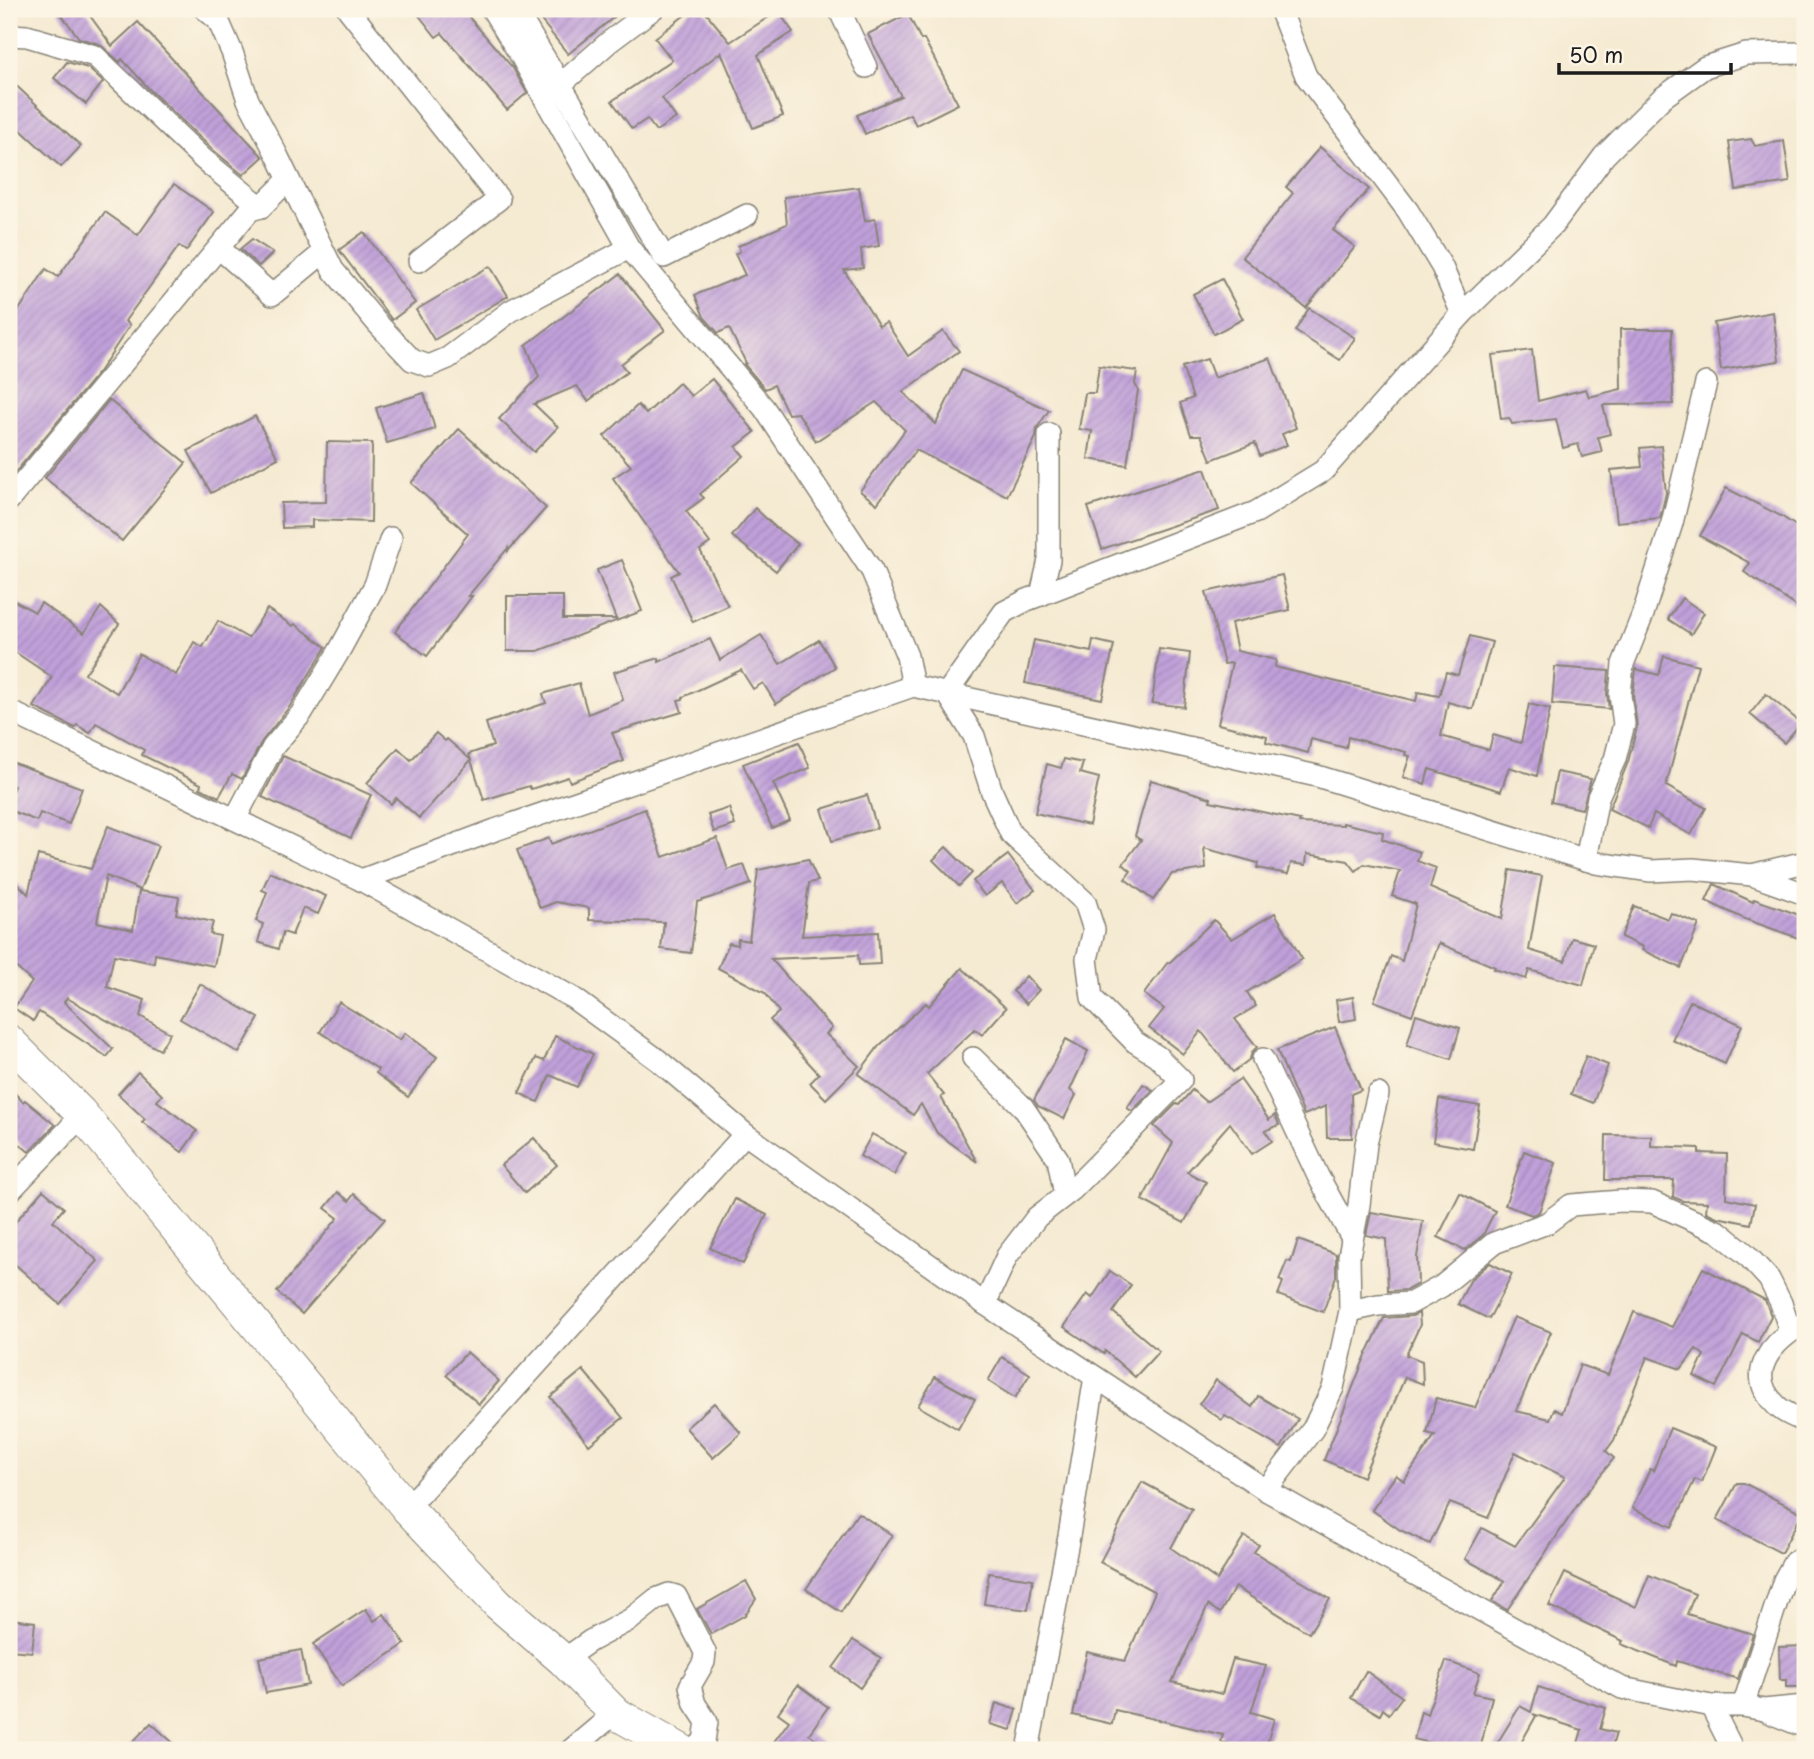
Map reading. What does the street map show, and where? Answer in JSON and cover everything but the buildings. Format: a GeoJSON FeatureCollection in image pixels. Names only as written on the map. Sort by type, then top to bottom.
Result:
{"type":"FeatureCollection","features":[{"type":"Feature","properties":{"kind":"street"},"geometry":{"type":"LineString","coordinates":[[348,9],[499,199],[419,261]]}},
{"type":"Feature","properties":{"kind":"street"},"geometry":{"type":"LineString","coordinates":[[492,9],[552,91],[664,257],[747,215]]}},
{"type":"Feature","properties":{"kind":"street"},"geometry":{"type":"LineString","coordinates":[[515,9],[629,248],[764,408],[872,571],[906,656],[913,686]]}},
{"type":"Feature","properties":{"kind":"street"},"geometry":{"type":"LineString","coordinates":[[552,91],[609,42],[653,9]]}},
{"type":"Feature","properties":{"kind":"street"},"geometry":{"type":"LineString","coordinates":[[839,9],[866,67]]}},
{"type":"Feature","properties":{"kind":"street"},"geometry":{"type":"LineString","coordinates":[[1280,9],[1306,76],[1408,211],[1442,267],[1462,314]]}},
{"type":"Feature","properties":{"kind":"street"},"geometry":{"type":"LineString","coordinates":[[219,13],[248,100],[332,270],[412,360],[429,366],[448,358],[512,310],[629,248]]}},
{"type":"Feature","properties":{"kind":"street"},"geometry":{"type":"LineString","coordinates":[[9,35],[27,36],[95,56],[203,159],[261,207]]}},
{"type":"Feature","properties":{"kind":"street"},"geometry":{"type":"LineString","coordinates":[[947,693],[1004,612],[1041,595],[1256,512],[1323,471],[1462,314],[1553,225],[1604,156],[1662,98],[1705,66],[1746,54],[1805,53]]}},
{"type":"Feature","properties":{"kind":"street"},"geometry":{"type":"LineString","coordinates":[[9,500],[250,210],[261,207],[288,180]]}},
{"type":"Feature","properties":{"kind":"street"},"geometry":{"type":"LineString","coordinates":[[219,248],[272,295],[324,252]]}},
{"type":"Feature","properties":{"kind":"street"},"geometry":{"type":"LineString","coordinates":[[1586,860],[1598,797],[1615,759],[1623,724],[1620,695],[1623,664],[1643,614],[1672,523],[1706,383]]}},
{"type":"Feature","properties":{"kind":"street"},"geometry":{"type":"LineString","coordinates":[[1041,595],[1048,560],[1049,434]]}},
{"type":"Feature","properties":{"kind":"street"},"geometry":{"type":"LineString","coordinates":[[235,819],[273,747],[301,715],[344,642],[375,586],[391,538]]}},
{"type":"Feature","properties":{"kind":"street"},"geometry":{"type":"LineString","coordinates":[[361,880],[495,830],[913,686],[1317,776],[1586,860],[1651,871],[1693,869],[1752,875],[1805,894]]}},
{"type":"Feature","properties":{"kind":"street"},"geometry":{"type":"LineString","coordinates":[[947,693],[974,736],[992,792],[1011,834],[1085,902],[1094,930],[1087,959],[1092,998],[1135,1042],[1157,1056],[1181,1080],[1065,1195],[1037,1217],[1007,1256],[985,1304]]}},
{"type":"Feature","properties":{"kind":"street"},"geometry":{"type":"LineString","coordinates":[[9,711],[361,880],[573,998],[658,1060],[745,1133],[985,1304],[1266,1490],[1622,1688],[1711,1706],[1805,1706]]}},
{"type":"Feature","properties":{"kind":"street"},"geometry":{"type":"LineString","coordinates":[[1752,875],[1805,862]]}},
{"type":"Feature","properties":{"kind":"street"},"geometry":{"type":"LineString","coordinates":[[9,1041],[80,1112],[407,1508],[498,1604],[563,1660],[615,1713],[680,1749],[704,1741],[707,1722],[695,1704],[691,1686],[704,1662],[705,1652],[676,1596],[670,1594],[656,1600],[631,1619],[590,1641],[563,1660]]}},
{"type":"Feature","properties":{"kind":"street"},"geometry":{"type":"LineString","coordinates":[[974,1058],[1023,1107],[1051,1148],[1058,1159],[1065,1195]]}},
{"type":"Feature","properties":{"kind":"street"},"geometry":{"type":"LineString","coordinates":[[1263,1059],[1318,1176],[1352,1238]]}},
{"type":"Feature","properties":{"kind":"street"},"geometry":{"type":"LineString","coordinates":[[1266,1490],[1313,1429],[1333,1388],[1350,1311],[1349,1256],[1359,1205],[1366,1144],[1378,1094]]}},
{"type":"Feature","properties":{"kind":"street"},"geometry":{"type":"LineString","coordinates":[[9,1192],[70,1128],[80,1112]]}},
{"type":"Feature","properties":{"kind":"street"},"geometry":{"type":"LineString","coordinates":[[407,1508],[745,1133]]}},
{"type":"Feature","properties":{"kind":"street"},"geometry":{"type":"LineString","coordinates":[[1350,1311],[1377,1305],[1410,1303],[1442,1286],[1494,1243],[1547,1223],[1571,1205],[1652,1202],[1718,1232],[1746,1254],[1769,1279],[1797,1327],[1769,1352],[1761,1371],[1763,1389],[1777,1407],[1805,1422]]}},
{"type":"Feature","properties":{"kind":"street"},"geometry":{"type":"LineString","coordinates":[[1028,1750],[1069,1535],[1095,1377]]}},
{"type":"Feature","properties":{"kind":"street"},"geometry":{"type":"LineString","coordinates":[[1753,1708],[1784,1580],[1794,1562],[1805,1557]]}},
{"type":"Feature","properties":{"kind":"street"},"geometry":{"type":"LineString","coordinates":[[1711,1706],[1733,1750]]}},
{"type":"Feature","properties":{"kind":"street"},"geometry":{"type":"LineString","coordinates":[[1753,1708],[1805,1727]]}},
{"type":"Feature","properties":{"kind":"street"},"geometry":{"type":"LineString","coordinates":[[572,1750],[615,1713]]}}]}
